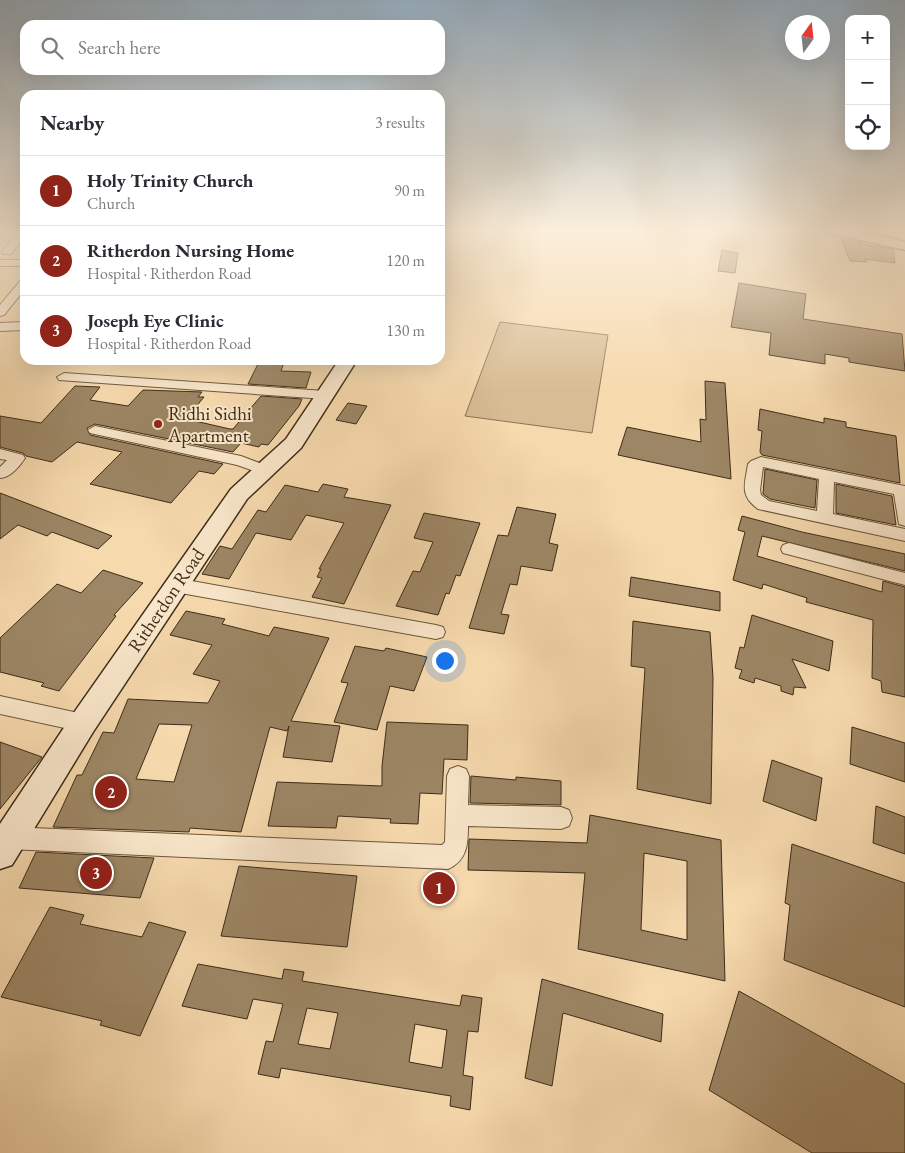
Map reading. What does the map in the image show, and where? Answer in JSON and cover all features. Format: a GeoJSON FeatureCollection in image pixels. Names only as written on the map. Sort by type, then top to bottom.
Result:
{"type":"FeatureCollection","features":[{"type":"Feature","properties":{"kind":"main road","name":"Ritherdon Road"},"geometry":{"type":"LineString","coordinates":[[4,845],[175,585],[239,494],[294,444],[345,365]]}},
{"type":"Feature","properties":{"kind":"street"},"geometry":{"type":"LineString","coordinates":[[0,290],[20,286]]}},
{"type":"Feature","properties":{"kind":"street"},"geometry":{"type":"LineString","coordinates":[[0,312],[20,288]]}},
{"type":"Feature","properties":{"kind":"street"},"geometry":{"type":"LineString","coordinates":[[0,326],[20,326]]}},
{"type":"Feature","properties":{"kind":"street"},"geometry":{"type":"LineString","coordinates":[[64,377],[325,395]]}},
{"type":"Feature","properties":{"kind":"street"},"geometry":{"type":"LineString","coordinates":[[95,430],[242,461],[265,470]]}},
{"type":"Feature","properties":{"kind":"street"},"geometry":{"type":"LineString","coordinates":[[0,454],[18,458],[2,474]]}},
{"type":"Feature","properties":{"kind":"street"},"geometry":{"type":"LineString","coordinates":[[905,520],[904,491],[757,462],[752,490],[754,498],[764,505],[905,536]]}},
{"type":"Feature","properties":{"kind":"street"},"geometry":{"type":"LineString","coordinates":[[825,518],[827,475]]}},
{"type":"Feature","properties":{"kind":"street"},"geometry":{"type":"LineString","coordinates":[[789,548],[905,579]]}},
{"type":"Feature","properties":{"kind":"street"},"geometry":{"type":"LineString","coordinates":[[175,585],[436,632]]}},
{"type":"Feature","properties":{"kind":"street"},"geometry":{"type":"LineString","coordinates":[[0,705],[83,723]]}},
{"type":"Feature","properties":{"kind":"street"},"geometry":{"type":"LineString","coordinates":[[4,845],[448,857],[456,846],[458,776]]}},
{"type":"Feature","properties":{"kind":"street"},"geometry":{"type":"LineString","coordinates":[[457,814],[561,818]]}},
{"type":"Feature","properties":{"kind":"shaded area"},"geometry":{"type":"Polygon","coordinates":[[[500,322],[608,335],[592,433],[465,416],[500,322]]]}},
{"type":"Feature","properties":{"kind":"building"},"geometry":{"type":"Polygon","coordinates":[[[739,283],[806,294],[803,319],[902,334],[905,371],[849,362],[849,358],[825,354],[825,364],[769,355],[771,333],[731,327],[739,283]]]}},
{"type":"Feature","properties":{"kind":"building"},"geometry":{"type":"Polygon","coordinates":[[[258,365],[283,365],[281,371],[311,372],[306,388],[248,384],[258,365]]]}},
{"type":"Feature","properties":{"kind":"building"},"geometry":{"type":"Polygon","coordinates":[[[705,381],[725,383],[731,479],[618,455],[627,427],[701,442],[700,419],[706,420],[705,381]]]}},
{"type":"Feature","properties":{"kind":"building"},"geometry":{"type":"Polygon","coordinates":[[[75,386],[100,387],[90,400],[128,406],[143,390],[202,392],[198,397],[204,397],[186,419],[230,429],[233,429],[261,396],[302,399],[299,406],[268,445],[261,444],[259,447],[241,443],[233,452],[95,424],[87,428],[90,435],[223,464],[214,474],[199,471],[171,503],[90,484],[122,452],[77,442],[52,462],[0,447],[0,416],[41,423],[75,386]]]}},
{"type":"Feature","properties":{"kind":"building"},"geometry":{"type":"Polygon","coordinates":[[[348,403],[367,406],[356,424],[336,420],[348,403]]]}},
{"type":"Feature","properties":{"kind":"building"},"geometry":{"type":"Polygon","coordinates":[[[760,409],[824,423],[824,418],[846,422],[846,427],[896,436],[900,483],[762,455],[760,452],[762,431],[758,430],[760,409]]]}},
{"type":"Feature","properties":{"kind":"building"},"geometry":{"type":"Polygon","coordinates":[[[765,469],[817,480],[815,508],[770,499],[763,494],[765,469]]]}},
{"type":"Feature","properties":{"kind":"building"},"geometry":{"type":"Polygon","coordinates":[[[323,484],[348,489],[344,497],[391,505],[344,604],[312,597],[322,578],[317,577],[321,569],[319,569],[344,523],[306,515],[291,540],[256,533],[229,579],[202,574],[220,546],[232,549],[258,510],[266,512],[285,485],[318,492],[323,484]]]}},
{"type":"Feature","properties":{"kind":"building"},"geometry":{"type":"Polygon","coordinates":[[[836,484],[892,496],[896,525],[836,513],[836,484]]]}},
{"type":"Feature","properties":{"kind":"building"},"geometry":{"type":"Polygon","coordinates":[[[0,493],[112,536],[98,549],[52,532],[47,536],[18,525],[0,539],[0,493]]]}},
{"type":"Feature","properties":{"kind":"building"},"geometry":{"type":"Polygon","coordinates":[[[517,507],[556,514],[549,543],[558,545],[552,571],[521,566],[517,585],[510,584],[501,614],[509,615],[504,634],[469,628],[498,535],[508,536],[517,507]]]}},
{"type":"Feature","properties":{"kind":"building"},"geometry":{"type":"Polygon","coordinates":[[[424,513],[480,523],[460,576],[456,575],[449,594],[446,593],[438,615],[396,606],[413,571],[420,572],[433,542],[414,538],[424,513]]]}},
{"type":"Feature","properties":{"kind":"building"},"geometry":{"type":"Polygon","coordinates":[[[742,516],[802,532],[905,554],[905,571],[762,536],[757,556],[882,592],[883,581],[905,587],[905,697],[882,692],[881,681],[872,678],[873,620],[806,602],[807,598],[763,584],[762,589],[733,580],[745,532],[738,530],[742,516]]]}},
{"type":"Feature","properties":{"kind":"building"},"geometry":{"type":"Polygon","coordinates":[[[103,570],[143,583],[114,615],[116,616],[59,691],[41,686],[44,683],[0,672],[0,638],[57,584],[81,593],[103,570]]]}},
{"type":"Feature","properties":{"kind":"building"},"geometry":{"type":"Polygon","coordinates":[[[631,577],[720,592],[720,611],[629,596],[631,577]]]}},
{"type":"Feature","properties":{"kind":"building"},"geometry":{"type":"Polygon","coordinates":[[[186,611],[225,619],[222,624],[269,636],[274,627],[329,638],[291,721],[340,726],[332,762],[283,757],[289,726],[287,731],[270,727],[241,832],[190,828],[189,832],[53,827],[77,775],[82,775],[103,732],[114,733],[128,699],[208,703],[220,681],[193,674],[212,645],[170,635],[186,611]],[[159,724],[136,779],[174,782],[192,725],[159,724]]]}},
{"type":"Feature","properties":{"kind":"building"},"geometry":{"type":"Polygon","coordinates":[[[752,615],[833,641],[829,671],[792,659],[806,688],[794,687],[793,695],[781,691],[781,686],[755,678],[754,683],[739,678],[742,670],[735,668],[740,647],[744,648],[752,615]]]}},
{"type":"Feature","properties":{"kind":"building"},"geometry":{"type":"Polygon","coordinates":[[[633,621],[710,632],[713,678],[711,804],[637,789],[645,668],[631,666],[633,621]]]}},
{"type":"Feature","properties":{"kind":"building"},"geometry":{"type":"Polygon","coordinates":[[[355,646],[384,651],[386,648],[427,657],[414,691],[390,686],[377,730],[334,722],[348,683],[341,682],[355,646]]]}},
{"type":"Feature","properties":{"kind":"building"},"geometry":{"type":"Polygon","coordinates":[[[387,722],[468,725],[467,760],[444,759],[442,794],[420,793],[418,824],[390,823],[391,819],[338,816],[336,828],[268,826],[277,782],[382,786],[382,766],[387,722]]]}},
{"type":"Feature","properties":{"kind":"building"},"geometry":{"type":"Polygon","coordinates":[[[852,727],[905,743],[905,782],[850,764],[852,727]]]}},
{"type":"Feature","properties":{"kind":"building"},"geometry":{"type":"Polygon","coordinates":[[[0,742],[42,757],[0,809],[0,742]]]}},
{"type":"Feature","properties":{"kind":"building"},"geometry":{"type":"Polygon","coordinates":[[[772,760],[822,778],[816,821],[763,801],[772,760]]]}},
{"type":"Feature","properties":{"kind":"building"},"geometry":{"type":"Polygon","coordinates":[[[471,776],[561,781],[561,805],[470,803],[471,776]]]}},
{"type":"Feature","properties":{"kind":"building"},"geometry":{"type":"Polygon","coordinates":[[[876,806],[905,817],[905,854],[873,843],[876,806]]]}},
{"type":"Feature","properties":{"kind":"building"},"geometry":{"type":"Polygon","coordinates":[[[590,815],[721,840],[725,981],[578,949],[585,873],[468,870],[469,839],[587,843],[590,815]],[[644,853],[641,930],[687,940],[687,861],[644,853]]]}},
{"type":"Feature","properties":{"kind":"building"},"geometry":{"type":"Polygon","coordinates":[[[792,844],[905,883],[905,1007],[784,960],[790,905],[785,903],[792,844]]]}},
{"type":"Feature","properties":{"kind":"building"},"geometry":{"type":"Polygon","coordinates":[[[36,852],[154,858],[140,898],[19,888],[36,852]]]}},
{"type":"Feature","properties":{"kind":"building"},"geometry":{"type":"Polygon","coordinates":[[[239,866],[357,876],[347,947],[221,936],[239,866]]]}},
{"type":"Feature","properties":{"kind":"building"},"geometry":{"type":"Polygon","coordinates":[[[50,907],[84,915],[80,924],[142,937],[149,922],[186,932],[140,1036],[100,1025],[102,1021],[1,997],[50,907]]]}},
{"type":"Feature","properties":{"kind":"building"},"geometry":{"type":"Polygon","coordinates":[[[198,964],[282,979],[284,969],[304,972],[302,981],[460,1006],[462,995],[482,998],[478,1032],[468,1031],[463,1075],[473,1077],[470,1110],[450,1106],[451,1096],[281,1068],[279,1078],[258,1074],[266,1041],[273,1042],[283,1004],[253,999],[247,1019],[182,1006],[198,964]],[[307,1008],[298,1044],[330,1049],[338,1013],[307,1008]],[[415,1024],[409,1062],[442,1068],[447,1030],[415,1024]]]}},
{"type":"Feature","properties":{"kind":"building"},"geometry":{"type":"Polygon","coordinates":[[[542,979],[663,1014],[661,1042],[563,1013],[552,1086],[525,1078],[542,979]]]}},
{"type":"Feature","properties":{"kind":"building"},"geometry":{"type":"Polygon","coordinates":[[[739,991],[905,1084],[905,1153],[812,1153],[709,1090],[739,991]]]}},
{"type":"Feature","properties":{"kind":"place","name":"Ridhi Sidhi Apartment"},"geometry":{"type":"Point","coordinates":[158,424]}},
{"type":"Feature","properties":{"kind":"place","name":"Ritherdon Nursing Home"},"geometry":{"type":"Point","coordinates":[111,792]}},
{"type":"Feature","properties":{"kind":"place","name":"Joseph Eye Clinic"},"geometry":{"type":"Point","coordinates":[96,873]}},
{"type":"Feature","properties":{"kind":"place","name":"Holy Trinity Church"},"geometry":{"type":"Point","coordinates":[439,888]}}]}
